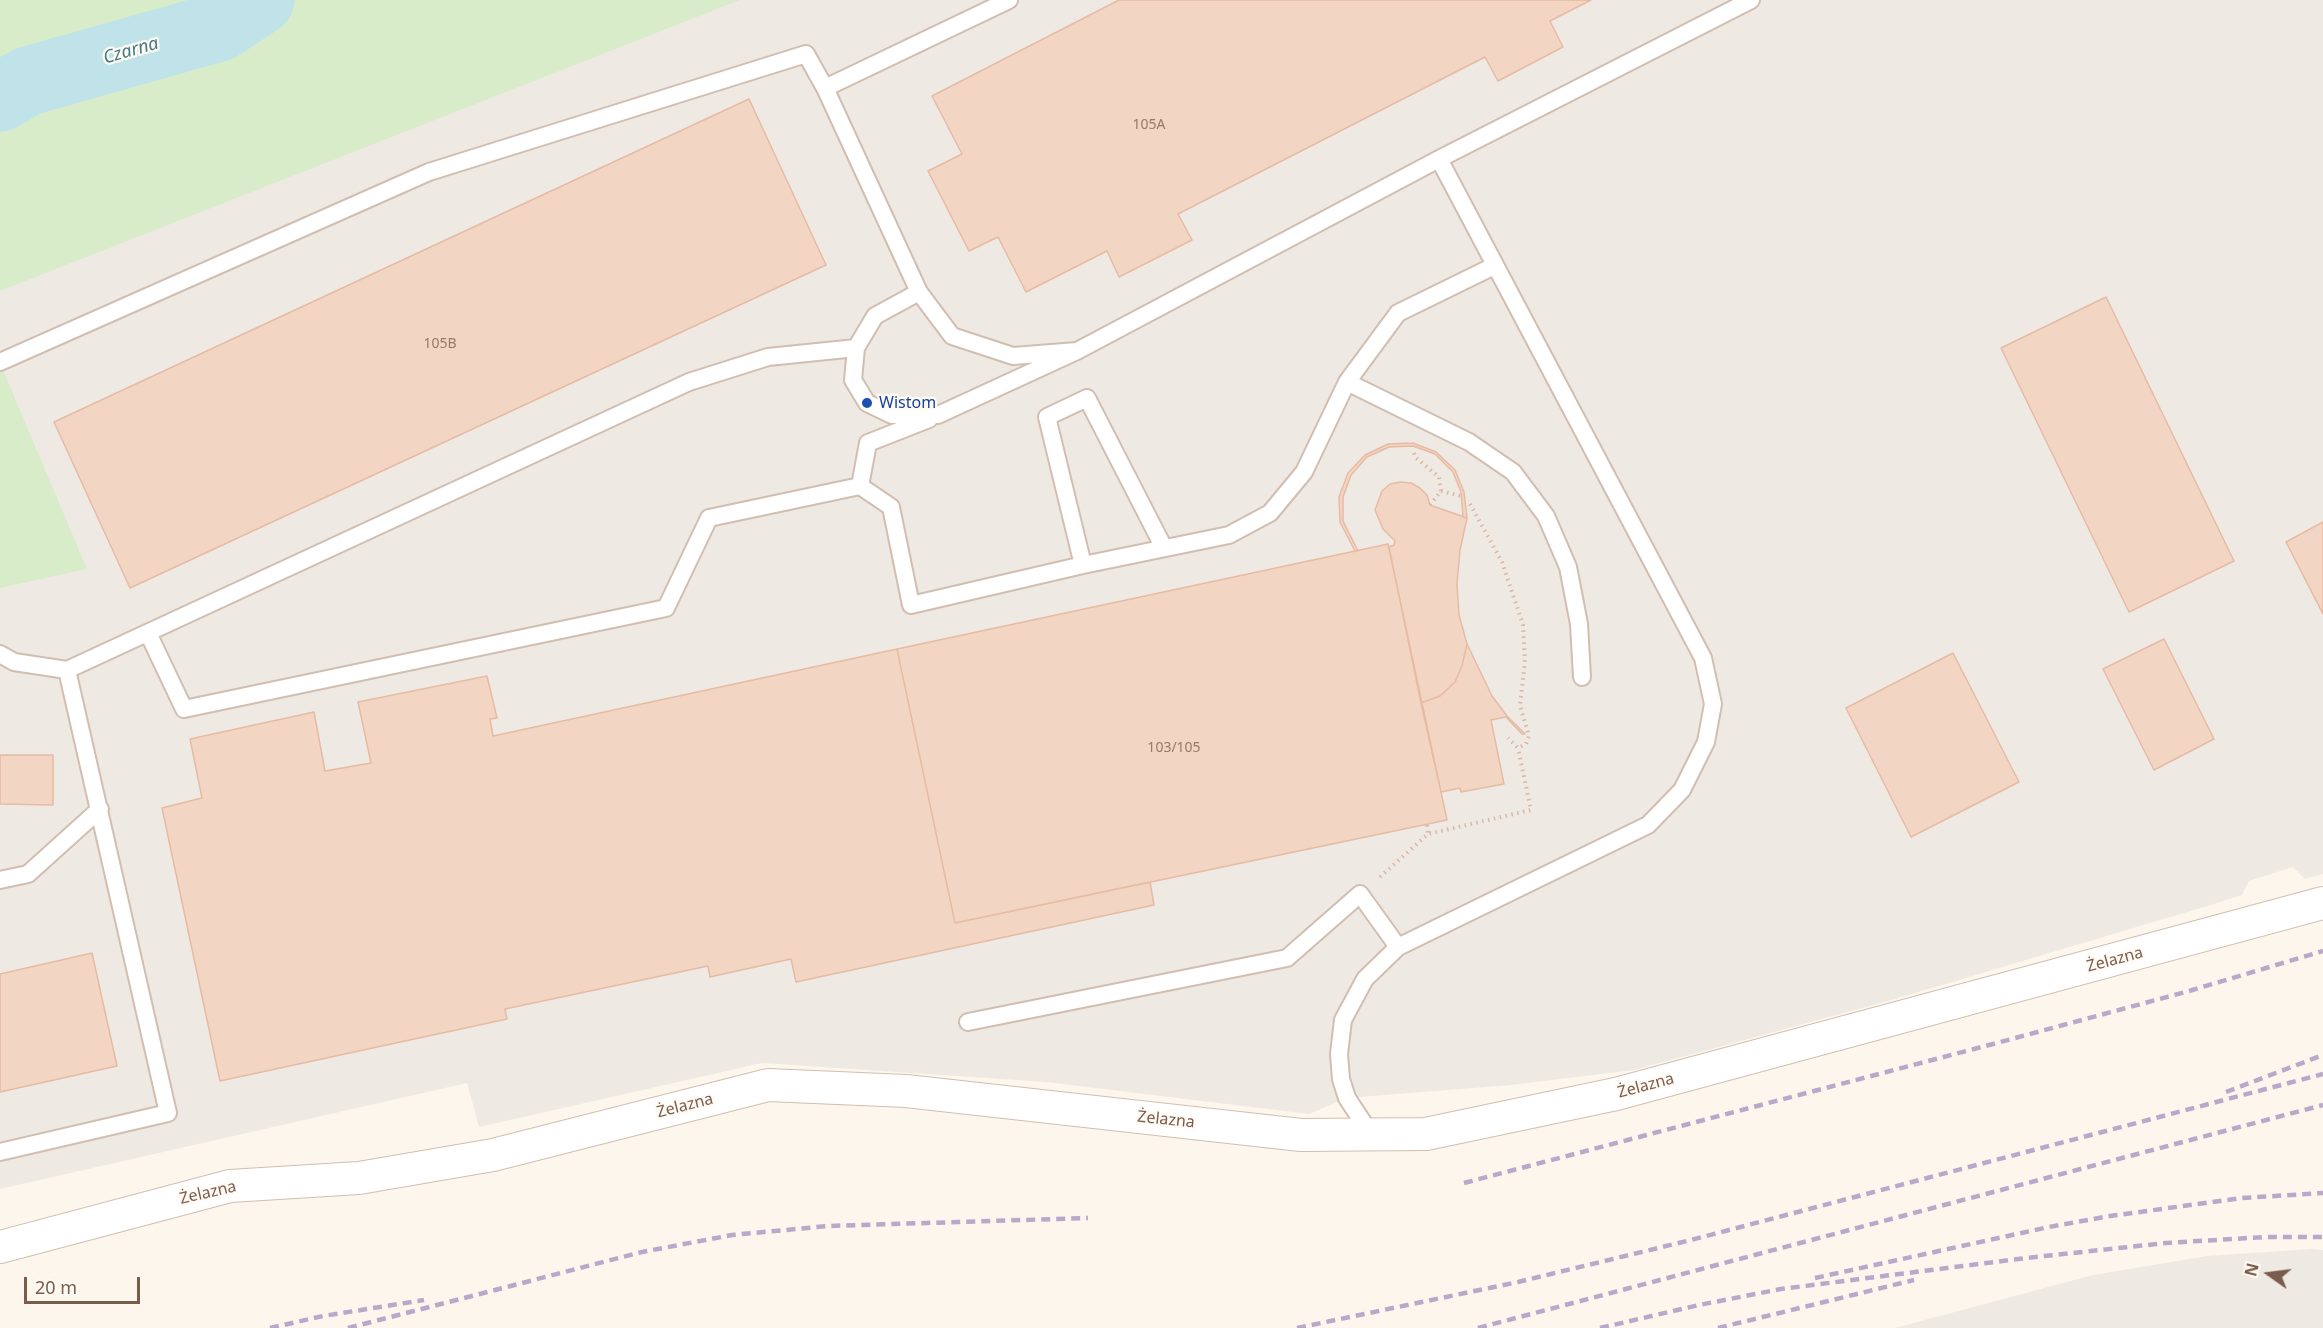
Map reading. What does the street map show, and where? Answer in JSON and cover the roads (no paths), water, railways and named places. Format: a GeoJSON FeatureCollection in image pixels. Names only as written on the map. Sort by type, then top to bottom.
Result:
{"type":"FeatureCollection","features":[{"type":"Feature","properties":{"kind":"street","name":"Żelazna"},"geometry":{"type":"LineString","coordinates":[[0,1247],[230,1186],[359,1178],[493,1155],[768,1085],[906,1091],[1300,1135],[1426,1134],[1617,1095],[2323,903]]}},
{"type":"Feature","properties":{"kind":"lane"},"geometry":{"type":"LineString","coordinates":[[825,88],[1009,0]]}},
{"type":"Feature","properties":{"kind":"lane"},"geometry":{"type":"LineString","coordinates":[[860,486],[868,443],[938,415],[1077,351],[1439,159],[1751,0]]}},
{"type":"Feature","properties":{"kind":"lane"},"geometry":{"type":"LineString","coordinates":[[0,362],[429,172],[806,54],[825,88],[919,292],[952,336],[1013,356],[1077,351]]}},
{"type":"Feature","properties":{"kind":"lane"},"geometry":{"type":"LineString","coordinates":[[1372,1136],[1347,1098],[1341,1079],[1339,1054],[1343,1020],[1365,979],[1398,947],[1648,825],[1682,790],[1706,742],[1713,704],[1703,657],[1439,159]]}},
{"type":"Feature","properties":{"kind":"lane"},"geometry":{"type":"LineString","coordinates":[[148,633],[184,709],[666,608],[709,518],[860,486],[891,507],[911,605],[1083,565],[1229,535],[1270,513],[1304,472],[1347,382],[1398,313],[1494,266]]}},
{"type":"Feature","properties":{"kind":"lane"},"geometry":{"type":"LineString","coordinates":[[919,292],[875,316],[856,348],[853,381],[867,403],[892,415],[938,415]]}},
{"type":"Feature","properties":{"kind":"lane"},"geometry":{"type":"LineString","coordinates":[[0,654],[14,662],[67,669],[689,382],[768,357],[856,348]]}},
{"type":"Feature","properties":{"kind":"lane"},"geometry":{"type":"LineString","coordinates":[[1347,382],[1469,442],[1513,472],[1546,516],[1568,567],[1579,624],[1582,677]]}},
{"type":"Feature","properties":{"kind":"lane"},"geometry":{"type":"LineString","coordinates":[[1083,565],[1047,417],[1087,398],[1164,548]]}},
{"type":"Feature","properties":{"kind":"lane"},"geometry":{"type":"LineString","coordinates":[[0,1152],[168,1113],[67,669]]}},
{"type":"Feature","properties":{"kind":"lane"},"geometry":{"type":"LineString","coordinates":[[0,880],[28,874],[100,809]]}},
{"type":"Feature","properties":{"kind":"lane"},"geometry":{"type":"LineString","coordinates":[[968,1022],[1287,958],[1360,894],[1398,947]]}},
{"type":"Feature","properties":{"kind":"waterway","name":"Czarna"},"geometry":{"type":"LineString","coordinates":[[0,97],[28,81],[219,27],[260,0]]}},
{"type":"Feature","properties":{"kind":"railway"},"geometry":{"type":"LineString","coordinates":[[1464,1183],[1993,1044],[2189,991],[2323,951]]}},
{"type":"Feature","properties":{"kind":"railway"},"geometry":{"type":"LineString","coordinates":[[2226,1092],[2323,1055]]}},
{"type":"Feature","properties":{"kind":"railway"},"geometry":{"type":"LineString","coordinates":[[1297,1328],[1518,1282],[1691,1240],[2323,1074]]}},
{"type":"Feature","properties":{"kind":"railway"},"geometry":{"type":"LineString","coordinates":[[1478,1328],[2323,1105]]}},
{"type":"Feature","properties":{"kind":"railway"},"geometry":{"type":"LineString","coordinates":[[1815,1278],[2110,1216],[2242,1198],[2323,1193]]}},
{"type":"Feature","properties":{"kind":"railway"},"geometry":{"type":"LineString","coordinates":[[348,1328],[642,1252],[732,1235],[828,1226],[1088,1218]]}},
{"type":"Feature","properties":{"kind":"railway"},"geometry":{"type":"LineString","coordinates":[[1600,1328],[1781,1289],[2026,1258],[2166,1243],[2265,1237],[2323,1237]]}},
{"type":"Feature","properties":{"kind":"railway"},"geometry":{"type":"LineString","coordinates":[[1718,1328],[1914,1280]]}},
{"type":"Feature","properties":{"kind":"railway"},"geometry":{"type":"LineString","coordinates":[[270,1328],[323,1316],[424,1300]]}},
{"type":"Feature","properties":{"kind":"place","name":"Wistom"},"geometry":{"type":"Point","coordinates":[867,403]}}]}
